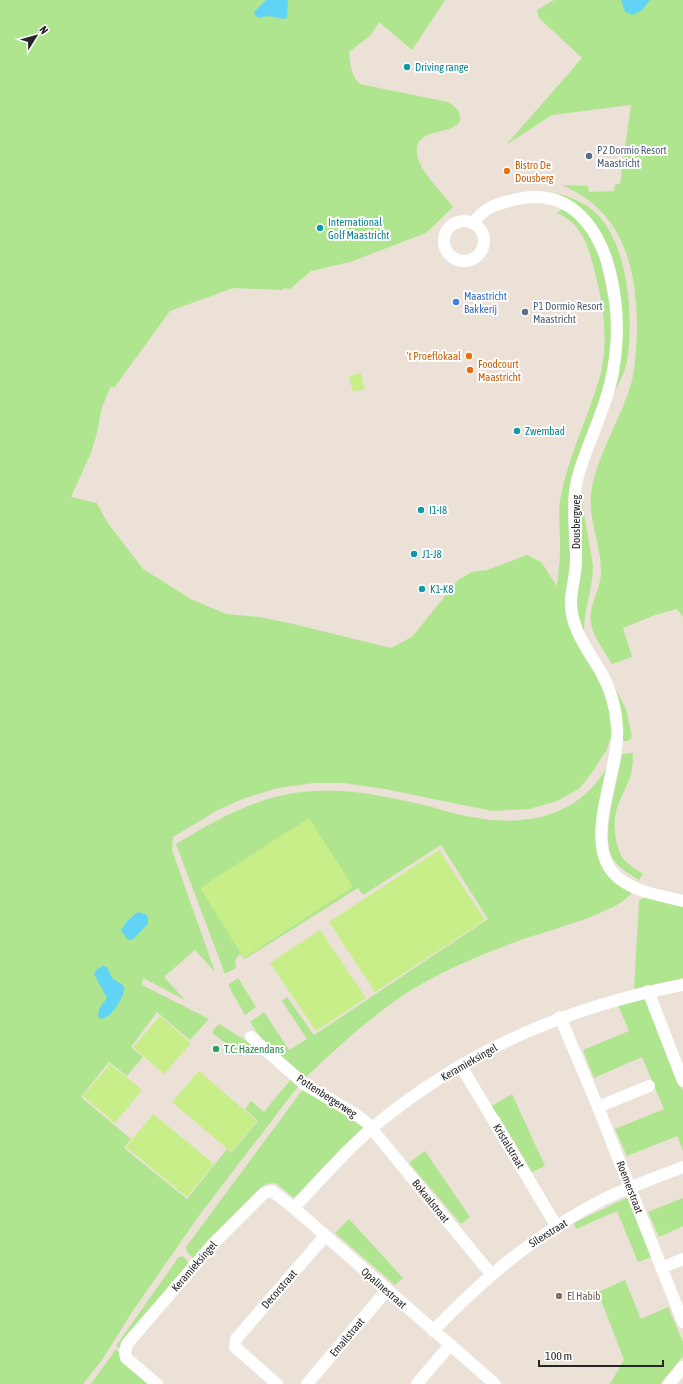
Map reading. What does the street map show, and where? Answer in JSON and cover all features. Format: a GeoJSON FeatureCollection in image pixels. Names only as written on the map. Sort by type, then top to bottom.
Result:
{"type":"FeatureCollection","features":[{"type":"Feature","properties":{"kind":"street","name":"Dousbergweg"},"geometry":{"type":"LineString","coordinates":[[473,224],[483,212],[494,204],[517,199],[551,198],[570,206],[584,218],[596,236],[608,269],[615,305],[616,353],[610,388],[577,480],[574,513],[576,560],[571,606],[579,635],[612,695],[616,716],[617,754],[606,797],[601,832],[601,847],[605,860],[611,871],[626,884],[640,890],[683,901]]}},
{"type":"Feature","properties":{"kind":"street","name":"Keramieksingel"},"geometry":{"type":"LineString","coordinates":[[294,1208],[370,1126],[460,1066],[526,1031],[560,1017],[648,991],[683,985]]}},
{"type":"Feature","properties":{"kind":"street"},"geometry":{"type":"LineString","coordinates":[[648,991],[683,1081]]}},
{"type":"Feature","properties":{"kind":"street","name":"Roemerstraat"},"geometry":{"type":"LineString","coordinates":[[560,1017],[598,1106],[683,1322]]}},
{"type":"Feature","properties":{"kind":"street","name":"Pottenbergerweg"},"geometry":{"type":"LineString","coordinates":[[251,1037],[304,1084],[355,1114],[370,1126]]}},
{"type":"Feature","properties":{"kind":"street","name":"Kristalstraat"},"geometry":{"type":"LineString","coordinates":[[460,1066],[557,1227]]}},
{"type":"Feature","properties":{"kind":"street"},"geometry":{"type":"LineString","coordinates":[[598,1106],[649,1086]]}},
{"type":"Feature","properties":{"kind":"street","name":"Bokaalstraat"},"geometry":{"type":"LineString","coordinates":[[370,1126],[491,1274]]}},
{"type":"Feature","properties":{"kind":"street","name":"Silexstraat"},"geometry":{"type":"LineString","coordinates":[[433,1330],[491,1274],[525,1248],[557,1227],[603,1200],[683,1166]]}},
{"type":"Feature","properties":{"kind":"street","name":"Keramieksingel"},"geometry":{"type":"LineString","coordinates":[[157,1384],[126,1358],[125,1352],[128,1342],[213,1244],[264,1193],[274,1192]]}},
{"type":"Feature","properties":{"kind":"street","name":"Opalinestraat"},"geometry":{"type":"LineString","coordinates":[[274,1192],[495,1384]]}},
{"type":"Feature","properties":{"kind":"street","name":"Decorstraat"},"geometry":{"type":"LineString","coordinates":[[277,1384],[236,1348],[234,1343],[325,1236]]}},
{"type":"Feature","properties":{"kind":"street"},"geometry":{"type":"LineString","coordinates":[[661,1268],[683,1259]]}},
{"type":"Feature","properties":{"kind":"street","name":"Emailstraat"},"geometry":{"type":"LineString","coordinates":[[307,1384],[387,1290]]}},
{"type":"Feature","properties":{"kind":"street"},"geometry":{"type":"LineString","coordinates":[[417,1384],[450,1345]]}},
{"type":"Feature","properties":{"kind":"street"},"geometry":{"type":"LineString","coordinates":[[669,1384],[683,1368]]}},
{"type":"Feature","properties":{"kind":"green space"},"geometry":{"type":"Polygon","coordinates":[[[0,0],[445,0],[412,50],[379,22],[371,35],[349,52],[353,74],[360,84],[448,102],[455,107],[460,114],[460,121],[453,127],[429,134],[420,141],[417,146],[418,160],[426,174],[453,207],[426,233],[350,262],[311,271],[290,289],[233,288],[170,311],[114,388],[111,386],[102,407],[91,453],[71,497],[97,503],[107,522],[143,569],[191,599],[226,614],[259,617],[289,623],[391,648],[412,637],[458,580],[472,572],[487,570],[527,555],[541,562],[557,586],[560,554],[559,509],[561,495],[573,451],[599,380],[605,337],[600,293],[591,257],[585,241],[577,228],[565,217],[557,213],[565,207],[587,229],[600,257],[611,312],[612,330],[608,379],[583,449],[567,599],[604,684],[614,729],[605,754],[605,752],[594,770],[579,789],[557,801],[529,809],[492,811],[385,789],[343,783],[314,783],[278,788],[242,799],[218,810],[173,837],[172,850],[215,972],[195,950],[164,977],[185,1000],[143,978],[142,985],[209,1019],[190,1040],[157,1012],[131,1047],[143,1057],[127,1076],[109,1062],[81,1097],[131,1139],[124,1148],[187,1199],[227,1149],[231,1153],[258,1121],[245,1109],[251,1101],[264,1112],[292,1078],[299,1085],[201,1213],[132,1312],[102,1360],[83,1384],[0,1384],[0,0]]]}},
{"type":"Feature","properties":{"kind":"green space"},"geometry":{"type":"Polygon","coordinates":[[[554,0],[683,0],[683,617],[677,609],[655,615],[623,628],[632,657],[612,664],[597,640],[591,624],[591,611],[599,586],[601,563],[592,520],[591,498],[595,473],[605,446],[623,407],[632,380],[637,329],[634,284],[622,243],[612,225],[599,209],[582,196],[561,185],[588,186],[589,192],[614,191],[615,184],[620,184],[631,105],[552,115],[506,145],[582,58],[539,18],[537,10],[554,0]]]}},
{"type":"Feature","properties":{"kind":"green space"},"geometry":{"type":"Polygon","coordinates":[[[555,193],[577,200],[596,213],[607,227],[616,244],[622,263],[629,304],[629,344],[625,369],[614,392],[619,376],[622,344],[622,322],[616,284],[576,207],[555,193]]]}},
{"type":"Feature","properties":{"kind":"green space"},"geometry":{"type":"Polygon","coordinates":[[[361,373],[365,389],[353,392],[349,376],[361,373]]]}},
{"type":"Feature","properties":{"kind":"green space"},"geometry":{"type":"Polygon","coordinates":[[[580,491],[593,565],[592,582],[585,615],[584,632],[578,613],[577,601],[580,491]]]}},
{"type":"Feature","properties":{"kind":"green space"},"geometry":{"type":"Polygon","coordinates":[[[613,684],[626,709],[632,737],[628,741],[623,741],[620,705],[613,684]]]}},
{"type":"Feature","properties":{"kind":"green space"},"geometry":{"type":"Polygon","coordinates":[[[633,753],[631,775],[616,811],[615,834],[621,856],[627,863],[643,874],[639,880],[628,873],[613,859],[609,849],[608,837],[611,808],[622,754],[633,753]]]}},
{"type":"Feature","properties":{"kind":"green space"},"geometry":{"type":"Polygon","coordinates":[[[611,760],[596,832],[597,853],[604,867],[632,892],[625,900],[580,921],[518,941],[451,968],[413,989],[370,1020],[305,1078],[266,1045],[250,1022],[264,1012],[289,1050],[307,1039],[282,1001],[287,997],[314,1035],[488,919],[441,845],[363,895],[358,888],[245,959],[240,954],[235,960],[236,968],[225,974],[176,844],[242,808],[277,796],[315,791],[329,790],[372,794],[461,815],[493,820],[534,818],[553,813],[570,805],[586,794],[599,779],[611,760]]]}},
{"type":"Feature","properties":{"kind":"green space"},"geometry":{"type":"Polygon","coordinates":[[[309,818],[353,887],[244,958],[200,888],[309,818]]]}},
{"type":"Feature","properties":{"kind":"green space"},"geometry":{"type":"Polygon","coordinates":[[[439,850],[485,920],[375,992],[329,922],[439,850]]]}},
{"type":"Feature","properties":{"kind":"green space"},"geometry":{"type":"Polygon","coordinates":[[[646,896],[683,905],[683,978],[634,989],[639,901],[646,896]]]}},
{"type":"Feature","properties":{"kind":"green space"},"geometry":{"type":"Polygon","coordinates":[[[320,930],[366,998],[316,1031],[270,963],[320,930]]]}},
{"type":"Feature","properties":{"kind":"green space"},"geometry":{"type":"Polygon","coordinates":[[[238,978],[256,1007],[245,1015],[228,985],[238,978]]]}},
{"type":"Feature","properties":{"kind":"green space"},"geometry":{"type":"Polygon","coordinates":[[[645,997],[683,1091],[683,1151],[677,1136],[627,1156],[615,1129],[664,1109],[642,1057],[594,1078],[583,1050],[629,1031],[618,1005],[645,997]]]}},
{"type":"Feature","properties":{"kind":"green space"},"geometry":{"type":"Polygon","coordinates":[[[160,1016],[191,1043],[164,1074],[133,1047],[160,1016]]]}},
{"type":"Feature","properties":{"kind":"green space"},"geometry":{"type":"Polygon","coordinates":[[[219,1024],[252,1044],[240,1057],[230,1046],[213,1034],[213,1030],[219,1024]]]}},
{"type":"Feature","properties":{"kind":"green space"},"geometry":{"type":"Polygon","coordinates":[[[110,1064],[142,1090],[115,1123],[83,1096],[110,1064]]]}},
{"type":"Feature","properties":{"kind":"green space"},"geometry":{"type":"Polygon","coordinates":[[[199,1071],[257,1121],[231,1152],[172,1102],[199,1071]]]}},
{"type":"Feature","properties":{"kind":"green space"},"geometry":{"type":"Polygon","coordinates":[[[303,1089],[365,1127],[346,1144],[294,1198],[276,1183],[266,1184],[196,1258],[193,1258],[187,1252],[186,1247],[303,1089]]]}},
{"type":"Feature","properties":{"kind":"green space"},"geometry":{"type":"Polygon","coordinates":[[[512,1094],[545,1166],[532,1172],[499,1116],[496,1116],[490,1107],[512,1094]]]}},
{"type":"Feature","properties":{"kind":"green space"},"geometry":{"type":"Polygon","coordinates":[[[153,1114],[214,1164],[187,1197],[126,1147],[153,1114]]]}},
{"type":"Feature","properties":{"kind":"green space"},"geometry":{"type":"Polygon","coordinates":[[[425,1151],[470,1217],[461,1224],[409,1163],[425,1151]]]}},
{"type":"Feature","properties":{"kind":"green space"},"geometry":{"type":"Polygon","coordinates":[[[626,1198],[630,1200],[653,1256],[638,1262],[617,1211],[576,1229],[574,1223],[626,1198]]]}},
{"type":"Feature","properties":{"kind":"green space"},"geometry":{"type":"Polygon","coordinates":[[[683,1198],[683,1226],[659,1237],[648,1212],[683,1198]]]}},
{"type":"Feature","properties":{"kind":"green space"},"geometry":{"type":"Polygon","coordinates":[[[349,1219],[403,1278],[395,1285],[335,1233],[349,1219]]]}},
{"type":"Feature","properties":{"kind":"green space"},"geometry":{"type":"Polygon","coordinates":[[[182,1256],[187,1260],[188,1267],[120,1348],[116,1346],[178,1258],[182,1256]]]}},
{"type":"Feature","properties":{"kind":"green space"},"geometry":{"type":"Polygon","coordinates":[[[625,1280],[641,1319],[668,1307],[683,1342],[683,1356],[660,1384],[610,1384],[624,1360],[598,1292],[625,1280]]]}},
{"type":"Feature","properties":{"kind":"green space"},"geometry":{"type":"Polygon","coordinates":[[[116,1349],[151,1384],[91,1384],[116,1349]]]}},
{"type":"Feature","properties":{"kind":"water"},"geometry":{"type":"Polygon","coordinates":[[[266,0],[288,0],[287,18],[282,19],[267,16],[258,18],[254,12],[266,0]]]}},
{"type":"Feature","properties":{"kind":"water"},"geometry":{"type":"Polygon","coordinates":[[[621,0],[650,0],[642,10],[633,15],[625,12],[621,0]]]}},
{"type":"Feature","properties":{"kind":"water"},"geometry":{"type":"Polygon","coordinates":[[[138,912],[145,914],[148,917],[148,924],[132,940],[128,940],[121,930],[127,921],[138,912]]]}},
{"type":"Feature","properties":{"kind":"water"},"geometry":{"type":"Polygon","coordinates":[[[103,966],[107,967],[112,978],[124,986],[124,990],[117,1006],[109,1015],[101,1019],[98,1016],[99,1009],[107,998],[94,974],[96,970],[103,966]]]}},
{"type":"Feature","properties":{"kind":"place","name":"Driving range"},"geometry":{"type":"Point","coordinates":[407,67]}},
{"type":"Feature","properties":{"kind":"place","name":"P2 Dormio Resort Maastricht"},"geometry":{"type":"Point","coordinates":[589,156]}},
{"type":"Feature","properties":{"kind":"place","name":"Bistro De Dousberg"},"geometry":{"type":"Point","coordinates":[507,171]}},
{"type":"Feature","properties":{"kind":"place","name":"International Golf Maastricht"},"geometry":{"type":"Point","coordinates":[320,228]}},
{"type":"Feature","properties":{"kind":"place","name":"Maastricht Bakkerij"},"geometry":{"type":"Point","coordinates":[456,302]}},
{"type":"Feature","properties":{"kind":"place","name":"P1 Dormio Resort Maastricht"},"geometry":{"type":"Point","coordinates":[525,312]}},
{"type":"Feature","properties":{"kind":"place","name":"'t Proeflokaal"},"geometry":{"type":"Point","coordinates":[469,356]}},
{"type":"Feature","properties":{"kind":"place","name":"Foodcourt Maastricht"},"geometry":{"type":"Point","coordinates":[470,370]}},
{"type":"Feature","properties":{"kind":"place","name":"Zwembad"},"geometry":{"type":"Point","coordinates":[517,431]}},
{"type":"Feature","properties":{"kind":"place","name":"I1-I8"},"geometry":{"type":"Point","coordinates":[421,510]}},
{"type":"Feature","properties":{"kind":"place","name":"J1-J8"},"geometry":{"type":"Point","coordinates":[414,554]}},
{"type":"Feature","properties":{"kind":"place","name":"K1-K8"},"geometry":{"type":"Point","coordinates":[422,589]}},
{"type":"Feature","properties":{"kind":"place","name":"T.C. Hazendans"},"geometry":{"type":"Point","coordinates":[216,1049]}},
{"type":"Feature","properties":{"kind":"place","name":"El Habib"},"geometry":{"type":"Point","coordinates":[559,1296]}}]}
